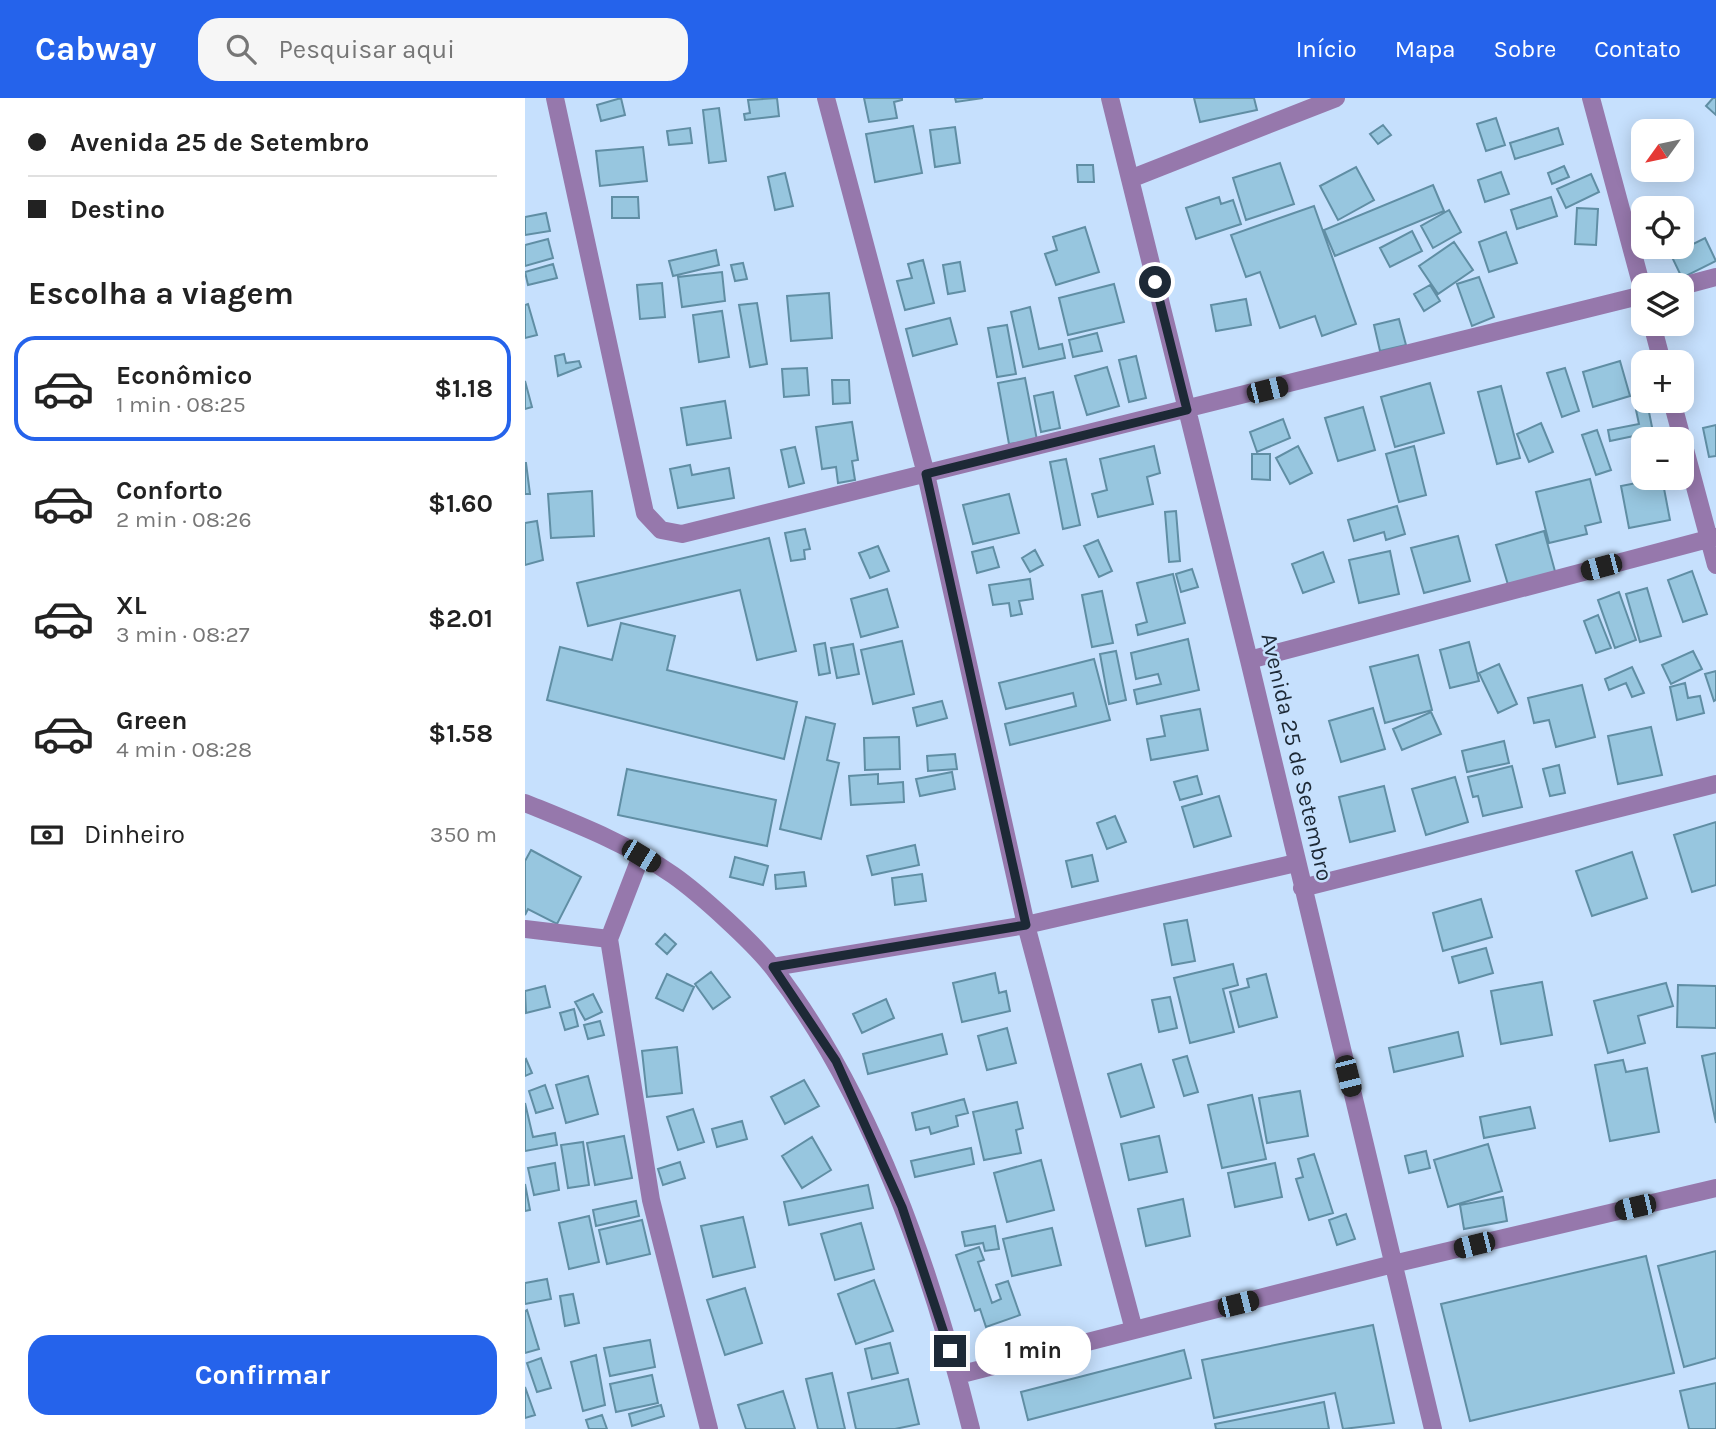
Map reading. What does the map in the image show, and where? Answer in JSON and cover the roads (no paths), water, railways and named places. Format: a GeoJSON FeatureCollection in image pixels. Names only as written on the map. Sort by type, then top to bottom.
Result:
{"type":"FeatureCollection","features":[{"type":"Feature","properties":{"kind":"street"},"geometry":{"type":"LineString","coordinates":[[555,98],[645,513],[661,530],[682,534],[1187,410],[1631,296]]}},
{"type":"Feature","properties":{"kind":"street"},"geometry":{"type":"LineString","coordinates":[[826,98],[926,474],[1026,925],[1134,1330]]}},
{"type":"Feature","properties":{"kind":"street","name":"Avenida 25 de Setembro"},"geometry":{"type":"LineString","coordinates":[[1110,98],[1249,660],[1433,1429]]}},
{"type":"Feature","properties":{"kind":"street"},"geometry":{"type":"LineString","coordinates":[[1130,179],[1336,98]]}},
{"type":"Feature","properties":{"kind":"street"},"geometry":{"type":"LineString","coordinates":[[1591,98],[1638,273]]}},
{"type":"Feature","properties":{"kind":"street"},"geometry":{"type":"LineString","coordinates":[[1694,283],[1716,277]]}},
{"type":"Feature","properties":{"kind":"street"},"geometry":{"type":"LineString","coordinates":[[1676,413],[1712,538],[1716,565]]}},
{"type":"Feature","properties":{"kind":"street"},"geometry":{"type":"LineString","coordinates":[[1249,660],[1712,538]]}},
{"type":"Feature","properties":{"kind":"street"},"geometry":{"type":"LineString","coordinates":[[1302,888],[1716,784]]}},
{"type":"Feature","properties":{"kind":"street"},"geometry":{"type":"LineString","coordinates":[[525,803],[641,856],[673,875],[773,967],[836,1061],[902,1207],[958,1375],[971,1429]]}},
{"type":"Feature","properties":{"kind":"street"},"geometry":{"type":"LineString","coordinates":[[641,856],[609,939],[651,1200],[709,1429]]}},
{"type":"Feature","properties":{"kind":"street"},"geometry":{"type":"LineString","coordinates":[[773,967],[1026,925],[1296,863]]}},
{"type":"Feature","properties":{"kind":"street"},"geometry":{"type":"LineString","coordinates":[[525,929],[609,939]]}},
{"type":"Feature","properties":{"kind":"street"},"geometry":{"type":"LineString","coordinates":[[958,1375],[1393,1264],[1716,1188]]}}]}
